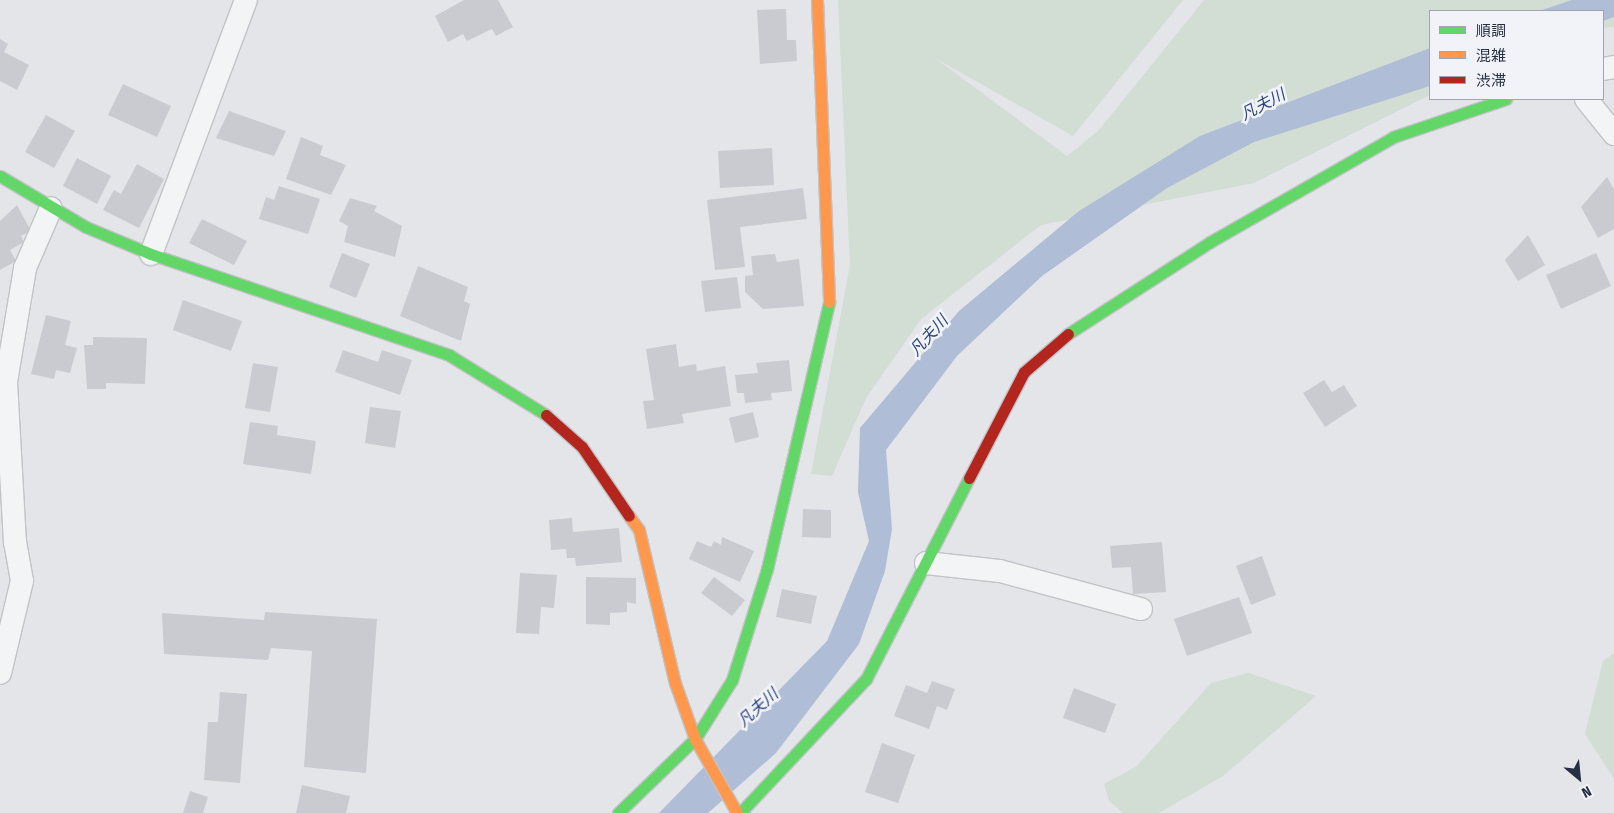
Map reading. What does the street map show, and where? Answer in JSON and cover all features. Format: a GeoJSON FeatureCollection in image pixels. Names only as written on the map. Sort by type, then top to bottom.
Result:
{"type":"FeatureCollection","features":[{"type":"Feature","properties":{"kind":"street"},"geometry":{"type":"LineString","coordinates":[[150,254],[246,0]]}},
{"type":"Feature","properties":{"kind":"street"},"geometry":{"type":"LineString","coordinates":[[618,813],[695,739],[732,680],[768,570],[828,311],[817,0]]}},
{"type":"Feature","properties":{"kind":"street"},"geometry":{"type":"LineString","coordinates":[[0,176],[51,208],[150,254],[448,355],[531,402],[582,447],[639,530],[675,683],[695,739],[739,813],[866,679],[1024,372],[1079,324],[1210,242],[1393,137],[1503,100]]}},
{"type":"Feature","properties":{"kind":"street"},"geometry":{"type":"LineString","coordinates":[[1587,100],[1614,134]]}},
{"type":"Feature","properties":{"kind":"street"},"geometry":{"type":"LineString","coordinates":[[0,673],[22,581],[16,543],[6,382],[25,268],[51,208]]}},
{"type":"Feature","properties":{"kind":"street"},"geometry":{"type":"LineString","coordinates":[[926,563],[1000,571],[1141,609]]}},
{"type":"Feature","properties":{"kind":"shaded area"},"geometry":{"type":"Polygon","coordinates":[[[838,0],[1183,0],[1073,136],[935,58],[1067,156],[1099,130],[1204,0],[1614,0],[1614,27],[1604,28],[1604,10],[1429,10],[1429,96],[1254,183],[1041,225],[921,319],[866,398],[832,476],[811,474],[850,265],[838,0]]]}},
{"type":"Feature","properties":{"kind":"shaded area"},"geometry":{"type":"Polygon","coordinates":[[[1614,653],[1614,779],[1585,734],[1603,661],[1614,653]]]}},
{"type":"Feature","properties":{"kind":"shaded area"},"geometry":{"type":"Polygon","coordinates":[[[1248,673],[1316,696],[1223,776],[1159,813],[1123,813],[1109,801],[1104,784],[1137,766],[1211,683],[1248,673]]]}},
{"type":"Feature","properties":{"kind":"water"},"geometry":{"type":"Polygon","coordinates":[[[1572,0],[1614,0],[1614,17],[1604,21],[1604,10],[1542,10],[1572,0]]]}},
{"type":"Feature","properties":{"kind":"water"},"geometry":{"type":"Polygon","coordinates":[[[1429,48],[1429,86],[1254,142],[1167,188],[1042,276],[957,356],[886,450],[892,529],[885,571],[859,644],[776,753],[708,813],[659,813],[827,641],[869,541],[858,492],[860,428],[959,311],[1079,211],[1200,136],[1429,48]]]}},
{"type":"Feature","properties":{"kind":"building"},"geometry":{"type":"Polygon","coordinates":[[[464,0],[498,0],[513,27],[496,36],[492,29],[467,41],[463,34],[448,42],[435,16],[464,0]]]}},
{"type":"Feature","properties":{"kind":"building"},"geometry":{"type":"Polygon","coordinates":[[[786,9],[787,40],[796,40],[797,61],[760,64],[757,10],[786,9]]]}},
{"type":"Feature","properties":{"kind":"building"},"geometry":{"type":"Polygon","coordinates":[[[0,39],[8,44],[4,52],[29,65],[17,90],[0,81],[0,39]]]}},
{"type":"Feature","properties":{"kind":"building"},"geometry":{"type":"Polygon","coordinates":[[[123,84],[171,106],[157,137],[108,115],[123,84]]]}},
{"type":"Feature","properties":{"kind":"building"},"geometry":{"type":"Polygon","coordinates":[[[229,111],[286,131],[274,156],[216,138],[229,111]]]}},
{"type":"Feature","properties":{"kind":"building"},"geometry":{"type":"Polygon","coordinates":[[[46,115],[75,131],[54,168],[25,152],[46,115]]]}},
{"type":"Feature","properties":{"kind":"building"},"geometry":{"type":"Polygon","coordinates":[[[301,137],[323,146],[320,155],[346,165],[331,195],[286,179],[301,137]]]}},
{"type":"Feature","properties":{"kind":"building"},"geometry":{"type":"Polygon","coordinates":[[[772,148],[774,185],[720,188],[718,151],[772,148]]]}},
{"type":"Feature","properties":{"kind":"building"},"geometry":{"type":"Polygon","coordinates":[[[77,158],[111,176],[97,204],[63,186],[77,158]]]}},
{"type":"Feature","properties":{"kind":"building"},"geometry":{"type":"Polygon","coordinates":[[[137,164],[164,179],[139,228],[103,210],[114,190],[121,194],[137,164]]]}},
{"type":"Feature","properties":{"kind":"building"},"geometry":{"type":"Polygon","coordinates":[[[1607,177],[1614,189],[1614,229],[1598,238],[1581,207],[1607,177]]]}},
{"type":"Feature","properties":{"kind":"building"},"geometry":{"type":"Polygon","coordinates":[[[279,186],[320,199],[308,234],[259,219],[266,197],[274,200],[279,186]]]}},
{"type":"Feature","properties":{"kind":"building"},"geometry":{"type":"Polygon","coordinates":[[[803,188],[807,219],[740,227],[745,267],[715,270],[707,200],[803,188]]]}},
{"type":"Feature","properties":{"kind":"building"},"geometry":{"type":"Polygon","coordinates":[[[350,198],[377,206],[374,211],[402,226],[395,257],[344,242],[348,226],[339,221],[350,198]]]}},
{"type":"Feature","properties":{"kind":"building"},"geometry":{"type":"Polygon","coordinates":[[[17,205],[31,231],[21,236],[24,242],[10,250],[16,261],[0,270],[0,221],[17,205]]]}},
{"type":"Feature","properties":{"kind":"building"},"geometry":{"type":"Polygon","coordinates":[[[202,219],[247,241],[234,265],[189,243],[202,219]]]}},
{"type":"Feature","properties":{"kind":"building"},"geometry":{"type":"Polygon","coordinates":[[[1528,235],[1545,265],[1518,281],[1505,260],[1528,235]]]}},
{"type":"Feature","properties":{"kind":"building"},"geometry":{"type":"Polygon","coordinates":[[[342,253],[370,264],[356,298],[329,287],[342,253]]]}},
{"type":"Feature","properties":{"kind":"building"},"geometry":{"type":"Polygon","coordinates":[[[1596,253],[1611,286],[1561,309],[1546,275],[1596,253]]]}},
{"type":"Feature","properties":{"kind":"building"},"geometry":{"type":"Polygon","coordinates":[[[775,254],[777,262],[799,259],[804,306],[763,309],[745,292],[745,276],[753,275],[751,256],[775,254]]]}},
{"type":"Feature","properties":{"kind":"building"},"geometry":{"type":"Polygon","coordinates":[[[418,266],[468,287],[464,301],[470,304],[461,341],[400,316],[418,266]]]}},
{"type":"Feature","properties":{"kind":"building"},"geometry":{"type":"Polygon","coordinates":[[[737,277],[741,308],[705,312],[701,281],[737,277]]]}},
{"type":"Feature","properties":{"kind":"building"},"geometry":{"type":"Polygon","coordinates":[[[183,300],[242,321],[231,351],[173,330],[183,300]]]}},
{"type":"Feature","properties":{"kind":"building"},"geometry":{"type":"Polygon","coordinates":[[[46,315],[71,321],[65,345],[77,348],[70,373],[56,370],[54,379],[31,374],[46,315]]]}},
{"type":"Feature","properties":{"kind":"building"},"geometry":{"type":"Polygon","coordinates":[[[93,337],[147,338],[145,384],[106,383],[106,389],[87,389],[84,345],[93,345],[93,337]]]}},
{"type":"Feature","properties":{"kind":"building"},"geometry":{"type":"Polygon","coordinates":[[[676,344],[679,367],[696,364],[697,371],[725,366],[731,406],[682,414],[684,423],[647,429],[643,401],[654,400],[646,349],[676,344]]]}},
{"type":"Feature","properties":{"kind":"building"},"geometry":{"type":"Polygon","coordinates":[[[343,350],[378,362],[382,350],[412,360],[400,395],[335,372],[343,350]]]}},
{"type":"Feature","properties":{"kind":"building"},"geometry":{"type":"Polygon","coordinates":[[[789,360],[792,391],[771,393],[772,400],[745,403],[744,393],[737,393],[735,375],[758,373],[756,363],[789,360]]]}},
{"type":"Feature","properties":{"kind":"building"},"geometry":{"type":"Polygon","coordinates":[[[253,363],[278,367],[270,412],[245,408],[253,363]]]}},
{"type":"Feature","properties":{"kind":"building"},"geometry":{"type":"Polygon","coordinates":[[[1324,380],[1332,392],[1344,385],[1357,406],[1325,427],[1303,393],[1324,380]]]}},
{"type":"Feature","properties":{"kind":"building"},"geometry":{"type":"Polygon","coordinates":[[[370,407],[401,411],[395,448],[365,443],[370,407]]]}},
{"type":"Feature","properties":{"kind":"building"},"geometry":{"type":"Polygon","coordinates":[[[753,412],[759,437],[735,443],[729,418],[753,412]]]}},
{"type":"Feature","properties":{"kind":"building"},"geometry":{"type":"Polygon","coordinates":[[[250,422],[278,426],[277,435],[316,441],[311,474],[243,464],[250,422]]]}},
{"type":"Feature","properties":{"kind":"building"},"geometry":{"type":"Polygon","coordinates":[[[803,509],[831,510],[831,538],[802,537],[803,509]]]}},
{"type":"Feature","properties":{"kind":"building"},"geometry":{"type":"Polygon","coordinates":[[[572,518],[573,532],[619,528],[622,562],[576,566],[575,558],[567,558],[566,549],[551,550],[549,520],[572,518]]]}},
{"type":"Feature","properties":{"kind":"building"},"geometry":{"type":"Polygon","coordinates":[[[722,537],[754,551],[740,582],[689,559],[697,541],[711,547],[714,541],[721,545],[722,537]]]}},
{"type":"Feature","properties":{"kind":"building"},"geometry":{"type":"Polygon","coordinates":[[[1162,542],[1166,592],[1133,594],[1131,567],[1112,568],[1110,546],[1162,542]]]}},
{"type":"Feature","properties":{"kind":"building"},"geometry":{"type":"Polygon","coordinates":[[[1262,556],[1276,595],[1251,605],[1236,566],[1262,556]]]}},
{"type":"Feature","properties":{"kind":"building"},"geometry":{"type":"Polygon","coordinates":[[[520,573],[557,575],[554,608],[541,607],[539,634],[516,633],[520,573]]]}},
{"type":"Feature","properties":{"kind":"building"},"geometry":{"type":"Polygon","coordinates":[[[586,577],[636,578],[636,604],[627,602],[627,612],[610,613],[610,625],[586,624],[586,577]]]}},
{"type":"Feature","properties":{"kind":"building"},"geometry":{"type":"Polygon","coordinates":[[[714,577],[745,600],[732,616],[701,593],[714,577]]]}},
{"type":"Feature","properties":{"kind":"building"},"geometry":{"type":"Polygon","coordinates":[[[782,589],[817,596],[811,624],[776,617],[782,589]]]}},
{"type":"Feature","properties":{"kind":"building"},"geometry":{"type":"Polygon","coordinates":[[[1239,597],[1252,633],[1187,656],[1174,619],[1239,597]]]}},
{"type":"Feature","properties":{"kind":"building"},"geometry":{"type":"Polygon","coordinates":[[[265,612],[377,619],[366,773],[304,767],[312,651],[271,648],[268,660],[164,654],[162,613],[264,620],[265,612]]]}},
{"type":"Feature","properties":{"kind":"building"},"geometry":{"type":"Polygon","coordinates":[[[932,681],[955,689],[947,710],[937,706],[929,729],[894,716],[906,685],[927,693],[932,681]]]}},
{"type":"Feature","properties":{"kind":"building"},"geometry":{"type":"Polygon","coordinates":[[[1074,688],[1116,704],[1105,733],[1063,718],[1074,688]]]}},
{"type":"Feature","properties":{"kind":"building"},"geometry":{"type":"Polygon","coordinates":[[[220,692],[247,694],[240,783],[204,780],[208,722],[218,722],[220,692]]]}},
{"type":"Feature","properties":{"kind":"building"},"geometry":{"type":"Polygon","coordinates":[[[882,743],[915,755],[898,803],[865,792],[882,743]]]}},
{"type":"Feature","properties":{"kind":"building"},"geometry":{"type":"Polygon","coordinates":[[[302,785],[350,796],[346,813],[296,813],[302,785]]]}},
{"type":"Feature","properties":{"kind":"building"},"geometry":{"type":"Polygon","coordinates":[[[190,791],[208,797],[203,813],[183,813],[190,791]]]}},
{"type":"Feature","properties":{"kind":"traffic: fast"},"geometry":{"type":"LineString","coordinates":[[1068,334],[1210,242],[1393,137],[1503,100]]}},
{"type":"Feature","properties":{"kind":"traffic: fast"},"geometry":{"type":"LineString","coordinates":[[0,176],[86,227],[151,254],[449,355],[546,415]]}},
{"type":"Feature","properties":{"kind":"traffic: fast"},"geometry":{"type":"LineString","coordinates":[[618,813],[695,739],[732,680],[767,569],[829,302]]}},
{"type":"Feature","properties":{"kind":"traffic: fast"},"geometry":{"type":"LineString","coordinates":[[740,813],[866,679],[969,478]]}},
{"type":"Feature","properties":{"kind":"traffic: slow"},"geometry":{"type":"LineString","coordinates":[[817,0],[829,302]]}},
{"type":"Feature","properties":{"kind":"traffic: slow"},"geometry":{"type":"LineString","coordinates":[[629,516],[639,530],[675,683],[695,739],[737,813]]}},
{"type":"Feature","properties":{"kind":"traffic: jam"},"geometry":{"type":"LineString","coordinates":[[969,478],[1024,372],[1068,334]]}},
{"type":"Feature","properties":{"kind":"traffic: jam"},"geometry":{"type":"LineString","coordinates":[[546,415],[582,447],[629,516]]}},
{"type":"Feature","properties":{"kind":"water label","name":"凡夫川"},"geometry":{"type":"Point","coordinates":[1263,105]}},
{"type":"Feature","properties":{"kind":"water label","name":"凡夫川"},"geometry":{"type":"Point","coordinates":[929,336]}},
{"type":"Feature","properties":{"kind":"water label","name":"凡夫川"},"geometry":{"type":"Point","coordinates":[758,708]}}]}
